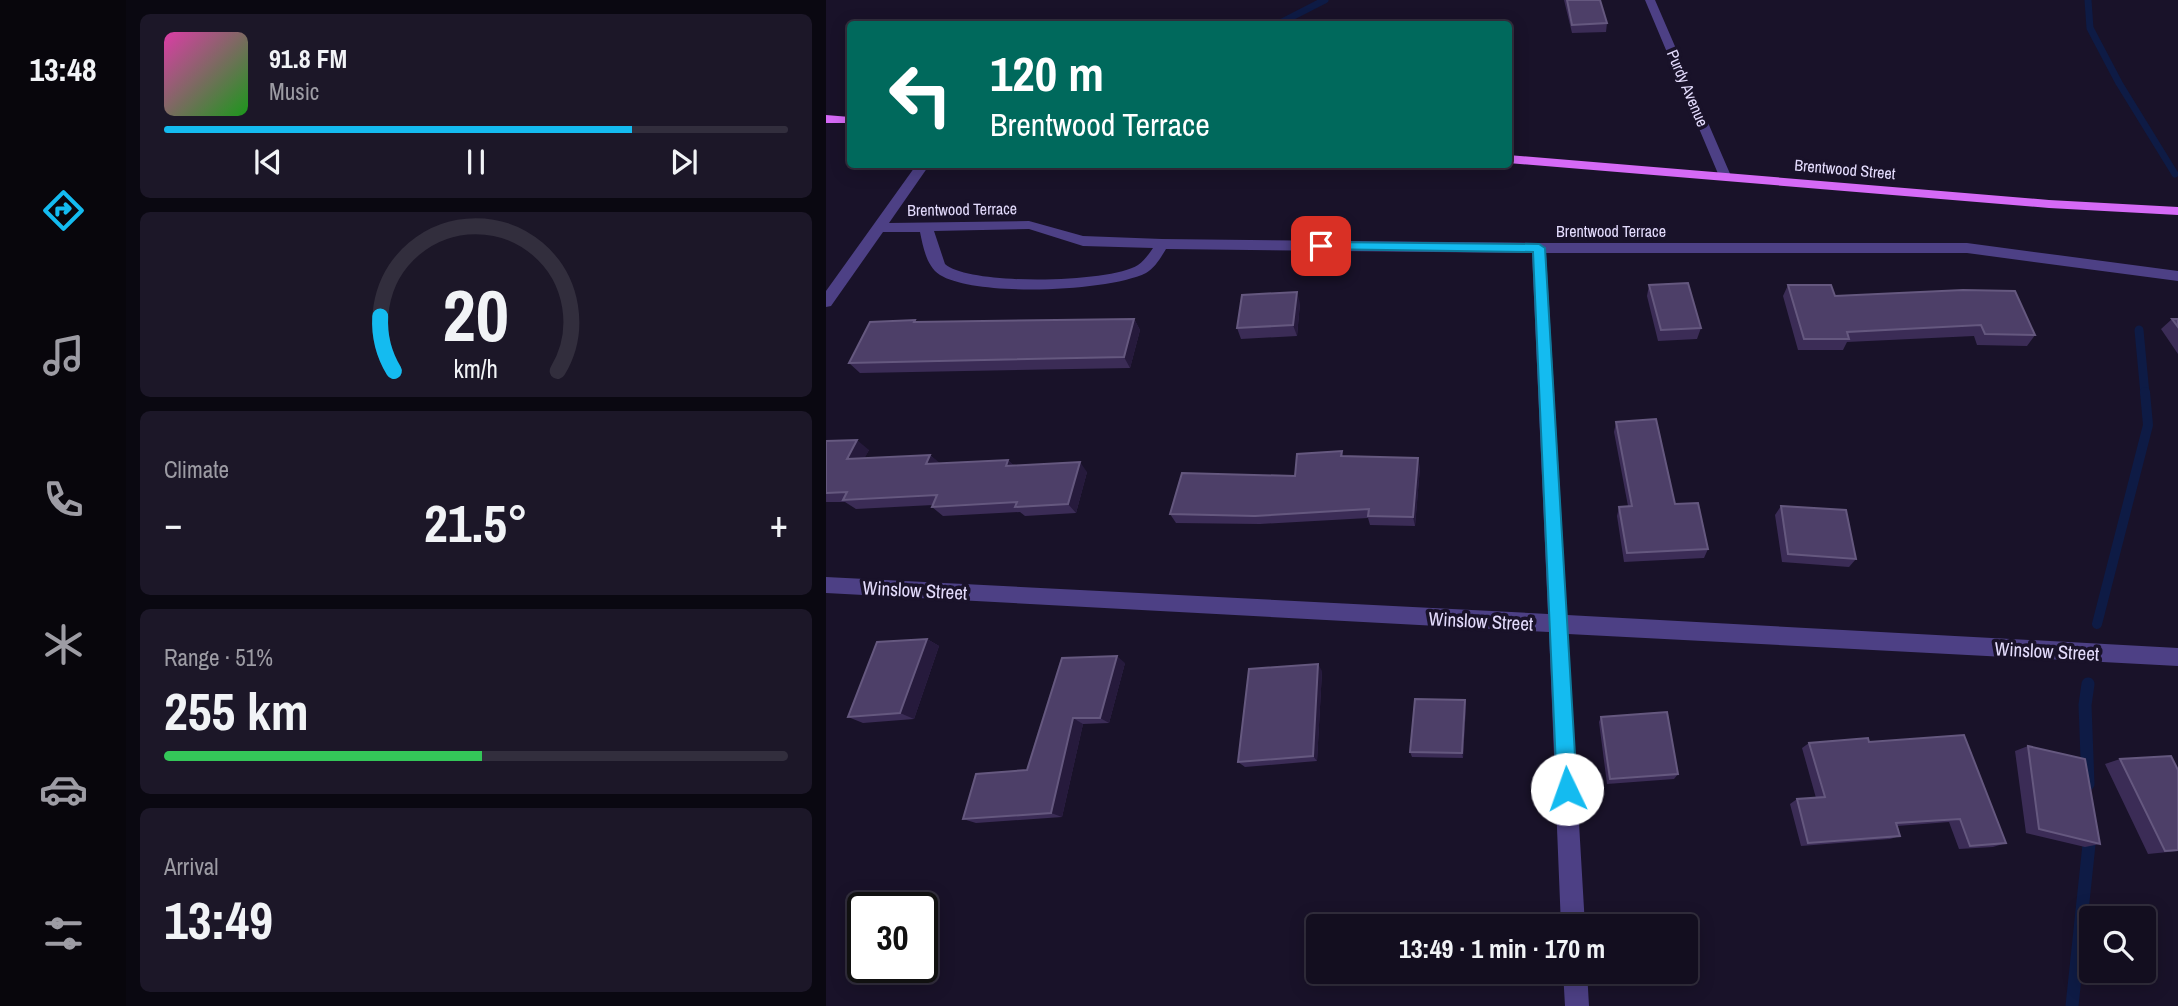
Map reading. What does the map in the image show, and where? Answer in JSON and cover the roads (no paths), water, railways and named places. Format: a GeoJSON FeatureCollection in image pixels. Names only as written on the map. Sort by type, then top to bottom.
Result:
{"type":"FeatureCollection","features":[{"type":"Feature","properties":{"kind":"main road"},"geometry":{"type":"LineString","coordinates":[[826,119],[847,120]]}},
{"type":"Feature","properties":{"kind":"main road","name":"Brentwood Street"},"geometry":{"type":"LineString","coordinates":[[1512,159],[2049,204],[2178,211]]}},
{"type":"Feature","properties":{"kind":"street","name":"Purdy Avenue"},"geometry":{"type":"LineString","coordinates":[[1650,0],[1726,176]]}},
{"type":"Feature","properties":{"kind":"street"},"geometry":{"type":"LineString","coordinates":[[826,302],[921,168]]}},
{"type":"Feature","properties":{"kind":"street","name":"Brentwood Terrace"},"geometry":{"type":"LineString","coordinates":[[877,228],[1029,225],[1083,241],[1162,244],[1539,248],[1967,248],[2178,276]]}},
{"type":"Feature","properties":{"kind":"street"},"geometry":{"type":"LineString","coordinates":[[926,226],[933,254],[944,272],[973,282],[1046,284],[1114,279],[1142,269],[1162,244]]}},
{"type":"Feature","properties":{"kind":"street"},"geometry":{"type":"LineString","coordinates":[[1539,248],[1572,914]]}},
{"type":"Feature","properties":{"kind":"street","name":"Winslow Street"},"geometry":{"type":"LineString","coordinates":[[826,585],[2178,657]]}},
{"type":"Feature","properties":{"kind":"street"},"geometry":{"type":"LineString","coordinates":[[1576,984],[1577,1006]]}},
{"type":"Feature","properties":{"kind":"waterway"},"geometry":{"type":"LineString","coordinates":[[1284,21],[1325,0]]}},
{"type":"Feature","properties":{"kind":"waterway"},"geometry":{"type":"LineString","coordinates":[[2088,0],[2090,28],[2119,83],[2175,174]]}},
{"type":"Feature","properties":{"kind":"waterway"},"geometry":{"type":"LineString","coordinates":[[2139,330],[2145,394]]}},
{"type":"Feature","properties":{"kind":"waterway"},"geometry":{"type":"LineString","coordinates":[[2097,624],[2148,425],[2145,392]]}},
{"type":"Feature","properties":{"kind":"waterway"},"geometry":{"type":"LineString","coordinates":[[2088,684],[2085,705],[2088,784]]}},
{"type":"Feature","properties":{"kind":"waterway"},"geometry":{"type":"LineString","coordinates":[[2072,1006],[2090,835]]}}]}
